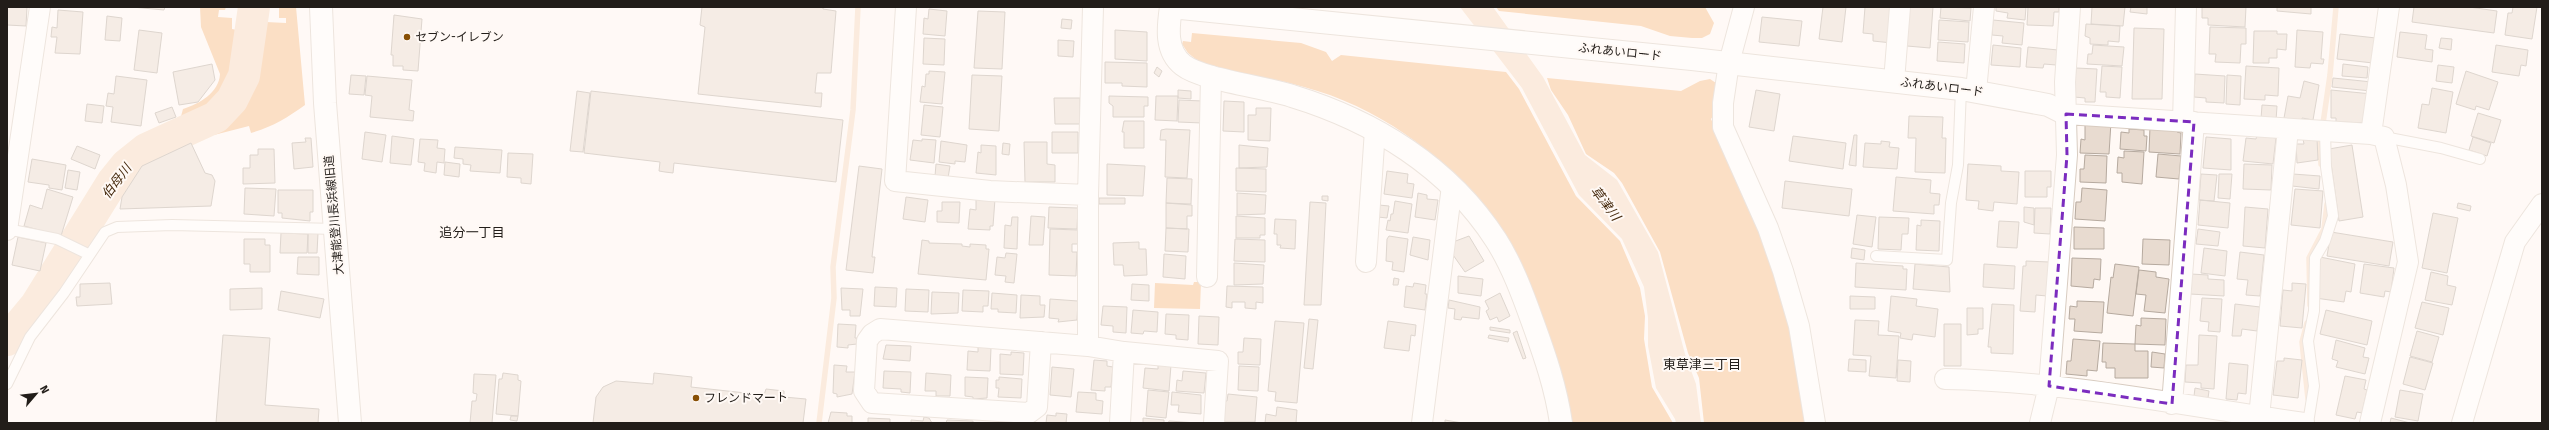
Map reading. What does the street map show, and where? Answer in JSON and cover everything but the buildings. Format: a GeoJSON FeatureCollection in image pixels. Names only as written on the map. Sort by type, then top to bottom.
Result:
{"type":"FeatureCollection","features":[{"type":"Feature","properties":{"kind":"street"},"geometry":{"type":"LineString","coordinates":[[7,230],[13,152],[40,7]]}},
{"type":"Feature","properties":{"kind":"street","name":"大津能登川長浜線旧道"},"geometry":{"type":"LineString","coordinates":[[321,7],[325,103],[350,423]]}},
{"type":"Feature","properties":{"kind":"street"},"geometry":{"type":"LineString","coordinates":[[906,7],[895,181],[990,190],[1088,195]]}},
{"type":"Feature","properties":{"kind":"street"},"geometry":{"type":"LineString","coordinates":[[1088,346],[1088,195],[1093,7]]}},
{"type":"Feature","properties":{"kind":"street"},"geometry":{"type":"LineString","coordinates":[[1171,7],[1167,28],[1173,53],[1183,65],[1211,76],[1292,95],[1340,113],[1375,130],[1409,150],[1452,186],[1488,229],[1507,261],[1544,351],[1557,397],[1561,423]]}},
{"type":"Feature","properties":{"kind":"street","name":"ふれあいロード"},"geometry":{"type":"LineString","coordinates":[[1171,7],[1658,55],[1894,81],[1969,90],[2048,105],[2066,114]]}},
{"type":"Feature","properties":{"kind":"street"},"geometry":{"type":"LineString","coordinates":[[1744,7],[1729,64],[1723,127],[1765,221],[1783,271],[1799,326],[1815,423]]}},
{"type":"Feature","properties":{"kind":"street"},"geometry":{"type":"LineString","coordinates":[[1894,81],[1900,7]]}},
{"type":"Feature","properties":{"kind":"street"},"geometry":{"type":"LineString","coordinates":[[1969,90],[1984,7]]}},
{"type":"Feature","properties":{"kind":"street"},"geometry":{"type":"LineString","coordinates":[[2040,423],[2049,386],[2067,156],[2065,82],[2070,7]]}},
{"type":"Feature","properties":{"kind":"street"},"geometry":{"type":"LineString","coordinates":[[2172,404],[2188,122],[2186,7]]}},
{"type":"Feature","properties":{"kind":"street"},"geometry":{"type":"LineString","coordinates":[[2370,423],[2408,262],[2396,185],[2377,135],[2390,7]]}},
{"type":"Feature","properties":{"kind":"street"},"geometry":{"type":"LineString","coordinates":[[1207,277],[1211,76]]}},
{"type":"Feature","properties":{"kind":"street"},"geometry":{"type":"LineString","coordinates":[[2066,114],[2377,135]]}},
{"type":"Feature","properties":{"kind":"street"},"geometry":{"type":"LineString","coordinates":[[2259,417],[2288,129]]}},
{"type":"Feature","properties":{"kind":"street"},"geometry":{"type":"LineString","coordinates":[[1366,262],[1375,130]]}},
{"type":"Feature","properties":{"kind":"street"},"geometry":{"type":"LineString","coordinates":[[1422,423],[1452,186]]}},
{"type":"Feature","properties":{"kind":"street"},"geometry":{"type":"LineString","coordinates":[[2462,423],[2515,242],[2542,204]]}},
{"type":"Feature","properties":{"kind":"street"},"geometry":{"type":"LineString","coordinates":[[1041,342],[1037,407],[1029,413],[992,417],[872,403],[868,400],[864,391],[868,341],[872,334],[880,329],[1041,342],[1088,346],[1124,352],[1218,361],[1214,423]]}},
{"type":"Feature","properties":{"kind":"street"},"geometry":{"type":"LineString","coordinates":[[1120,423],[1124,352]]}},
{"type":"Feature","properties":{"kind":"street"},"geometry":{"type":"LineString","coordinates":[[1945,379],[1999,380],[2049,386],[2304,423]]}},
{"type":"Feature","properties":{"kind":"lane"},"geometry":{"type":"LineString","coordinates":[[1876,256],[1947,260],[1951,203],[1969,90]]}},
{"type":"Feature","properties":{"kind":"lane"},"geometry":{"type":"LineString","coordinates":[[2308,423],[2313,391],[2308,341],[2314,311],[2315,258],[2325,241],[2333,216],[2325,163],[2325,131]]}},
{"type":"Feature","properties":{"kind":"lane"},"geometry":{"type":"LineString","coordinates":[[2377,135],[2441,148],[2480,159]]}},
{"type":"Feature","properties":{"kind":"lane"},"geometry":{"type":"LineString","coordinates":[[7,384],[30,337],[64,293],[86,253],[105,232],[117,227],[172,225],[336,229]]}},
{"type":"Feature","properties":{"kind":"lane"},"geometry":{"type":"LineString","coordinates":[[7,230],[62,241],[86,253]]}},
{"type":"Feature","properties":{"kind":"highlighted area"},"geometry":{"type":"Polygon","coordinates":[[[2066,114],[2194,122],[2172,404],[2049,386],[2067,155],[2066,114]]]}},
{"type":"Feature","properties":{"kind":"shaded area"},"geometry":{"type":"Polygon","coordinates":[[[200,7],[226,7],[225,10],[219,10],[218,17],[232,18],[232,29],[237,30],[233,61],[223,91],[216,99],[202,110],[180,120],[183,109],[207,97],[219,81],[220,74],[201,27],[200,7]]]}},
{"type":"Feature","properties":{"kind":"shaded area"},"geometry":{"type":"Polygon","coordinates":[[[279,7],[296,7],[305,105],[279,122],[259,131],[251,133],[249,126],[214,135],[229,124],[240,112],[248,99],[254,86],[258,71],[266,22],[286,23],[286,18],[279,18],[279,7]]]}},
{"type":"Feature","properties":{"kind":"shaded area"},"geometry":{"type":"Polygon","coordinates":[[[1496,7],[1705,7],[1714,23],[1710,34],[1702,38],[1692,38],[1670,36],[1641,26],[1499,11],[1496,7]]]}},
{"type":"Feature","properties":{"kind":"shaded area"},"geometry":{"type":"Polygon","coordinates":[[[1192,33],[1301,43],[1326,52],[1332,61],[1341,55],[1506,72],[1519,89],[1576,196],[1620,241],[1640,288],[1645,316],[1644,339],[1652,387],[1673,423],[1571,423],[1485,209],[1467,188],[1427,150],[1381,119],[1356,106],[1331,95],[1304,87],[1224,69],[1198,61],[1188,53],[1182,44],[1183,41],[1191,42],[1192,33]]]}},
{"type":"Feature","properties":{"kind":"shaded area"},"geometry":{"type":"Polygon","coordinates":[[[1547,78],[1681,91],[1700,81],[1710,79],[1716,83],[1714,115],[1711,119],[1770,255],[1790,327],[1805,423],[1704,423],[1699,378],[1688,353],[1660,252],[1622,183],[1614,173],[1586,154],[1568,115],[1551,90],[1547,78]]]}},
{"type":"Feature","properties":{"kind":"shaded area"},"geometry":{"type":"Polygon","coordinates":[[[1194,282],[1201,282],[1200,309],[1154,308],[1155,283],[1193,285],[1194,282]]]}},
{"type":"Feature","properties":{"kind":"water","name":"草津川"},"geometry":{"type":"Polygon","coordinates":[[[1460,7],[1493,7],[1543,77],[1585,155],[1617,180],[1658,252],[1685,354],[1696,384],[1701,423],[1676,423],[1656,388],[1648,346],[1648,318],[1644,287],[1622,239],[1579,195],[1522,88],[1460,7]]]}},
{"type":"Feature","properties":{"kind":"waterway","name":"伯母川"},"geometry":{"type":"LineString","coordinates":[[7,340],[36,305],[113,181],[126,165],[146,149],[216,117],[232,100],[244,76],[254,7]]}},
{"type":"Feature","properties":{"kind":"waterway"},"geometry":{"type":"LineString","coordinates":[[819,423],[834,298],[833,267],[853,110],[858,7]]}},
{"type":"Feature","properties":{"kind":"waterway"},"geometry":{"type":"LineString","coordinates":[[2321,164],[2320,144],[2330,75],[2336,7]]}},
{"type":"Feature","properties":{"kind":"waterway"},"geometry":{"type":"LineString","coordinates":[[2310,305],[2309,258],[2324,229],[2327,204]]}},
{"type":"Feature","properties":{"kind":"waterway"},"geometry":{"type":"LineString","coordinates":[[2307,323],[2302,342],[2308,399]]}},
{"type":"Feature","properties":{"kind":"place","name":"セブン-イレブン"},"geometry":{"type":"Point","coordinates":[407,37]}},
{"type":"Feature","properties":{"kind":"place","name":"フレンドマート"},"geometry":{"type":"Point","coordinates":[696,398]}},
{"type":"Feature","properties":{"kind":"district","name":"追分一丁目"},"geometry":{"type":"Point","coordinates":[472,232]}},
{"type":"Feature","properties":{"kind":"district","name":"東草津三丁目"},"geometry":{"type":"Point","coordinates":[1702,364]}}]}
